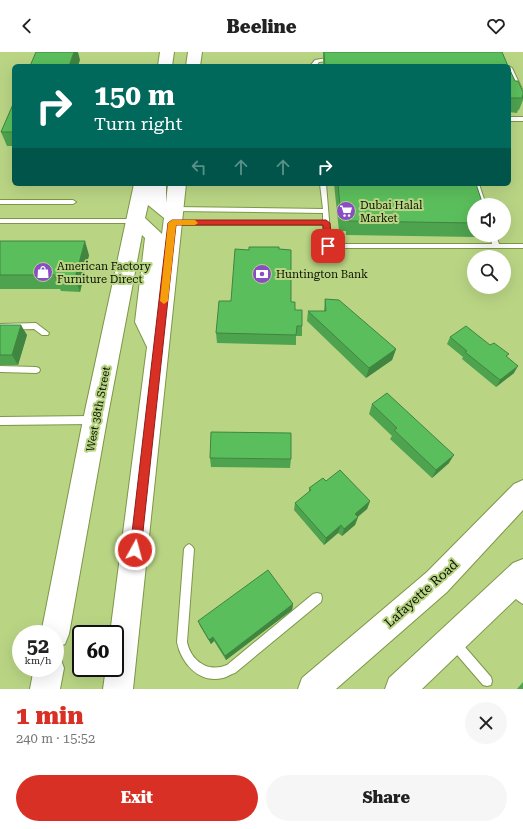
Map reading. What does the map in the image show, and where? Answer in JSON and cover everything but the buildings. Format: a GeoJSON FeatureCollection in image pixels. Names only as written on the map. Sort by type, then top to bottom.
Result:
{"type":"FeatureCollection","features":[{"type":"Feature","properties":{"kind":"main road"},"geometry":{"type":"LineString","coordinates":[[165,64],[167,52]]}},
{"type":"Feature","properties":{"kind":"main road"},"geometry":{"type":"LineString","coordinates":[[193,64],[195,52]]}},
{"type":"Feature","properties":{"kind":"main road","name":"West 38th Street"},"geometry":{"type":"LineString","coordinates":[[57,625],[95,420],[143,186]]}},
{"type":"Feature","properties":{"kind":"main road"},"geometry":{"type":"LineString","coordinates":[[157,186],[156,204],[173,216]]}},
{"type":"Feature","properties":{"kind":"main road"},"geometry":{"type":"LineString","coordinates":[[118,689],[159,349],[177,186]]}},
{"type":"Feature","properties":{"kind":"main road"},"geometry":{"type":"LineString","coordinates":[[136,221],[144,226],[154,236],[145,322],[159,349]]}},
{"type":"Feature","properties":{"kind":"main road","name":"Lafayette Road"},"geometry":{"type":"LineString","coordinates":[[313,689],[437,582],[523,492]]}},
{"type":"Feature","properties":{"kind":"main road"},"geometry":{"type":"LineString","coordinates":[[400,689],[452,640],[519,586]]}},
{"type":"Feature","properties":{"kind":"main road"},"geometry":{"type":"LineString","coordinates":[[45,689],[47,677]]}},
{"type":"Feature","properties":{"kind":"lane"},"geometry":{"type":"LineString","coordinates":[[315,64],[317,61],[324,59],[338,59]]}},
{"type":"Feature","properties":{"kind":"lane"},"geometry":{"type":"LineString","coordinates":[[511,72],[523,97]]}},
{"type":"Feature","properties":{"kind":"lane"},"geometry":{"type":"LineString","coordinates":[[511,119],[523,119]]}},
{"type":"Feature","properties":{"kind":"lane"},"geometry":{"type":"LineString","coordinates":[[323,186],[328,246],[523,246]]}},
{"type":"Feature","properties":{"kind":"lane"},"geometry":{"type":"LineString","coordinates":[[477,186],[481,198]]}},
{"type":"Feature","properties":{"kind":"lane"},"geometry":{"type":"LineString","coordinates":[[0,202],[73,202]]}},
{"type":"Feature","properties":{"kind":"lane"},"geometry":{"type":"LineString","coordinates":[[173,216],[326,211]]}},
{"type":"Feature","properties":{"kind":"lane"},"geometry":{"type":"LineString","coordinates":[[173,216],[326,223]]}},
{"type":"Feature","properties":{"kind":"lane"},"geometry":{"type":"LineString","coordinates":[[0,221],[136,221]]}},
{"type":"Feature","properties":{"kind":"lane"},"geometry":{"type":"LineString","coordinates":[[495,242],[496,246]]}},
{"type":"Feature","properties":{"kind":"lane"},"geometry":{"type":"LineString","coordinates":[[0,327],[36,326],[45,333]]}},
{"type":"Feature","properties":{"kind":"lane"},"geometry":{"type":"LineString","coordinates":[[0,369],[36,370]]}},
{"type":"Feature","properties":{"kind":"lane"},"geometry":{"type":"LineString","coordinates":[[0,421],[95,420]]}},
{"type":"Feature","properties":{"kind":"lane"},"geometry":{"type":"LineString","coordinates":[[189,549],[182,642],[183,653],[187,660],[196,667],[212,674],[222,674],[231,669],[317,598]]}},
{"type":"Feature","properties":{"kind":"lane"},"geometry":{"type":"LineString","coordinates":[[452,640],[487,681]]}},
{"type":"Feature","properties":{"kind":"slow traffic"},"geometry":{"type":"LineString","coordinates":[[164,301],[172,223],[195,223]]}},
{"type":"Feature","properties":{"kind":"place","name":"Dubai Halal Market"},"geometry":{"type":"Point","coordinates":[346,211]}},
{"type":"Feature","properties":{"kind":"place","name":"American Factory Furniture Direct"},"geometry":{"type":"Point","coordinates":[43,272]}},
{"type":"Feature","properties":{"kind":"place","name":"Huntington Bank"},"geometry":{"type":"Point","coordinates":[262,274]}},
{"type":"Feature","properties":{"kind":"route"},"geometry":{"type":"LineString","coordinates":[[135,550],[156,379],[172,223],[326,223],[328,246]]}}]}
